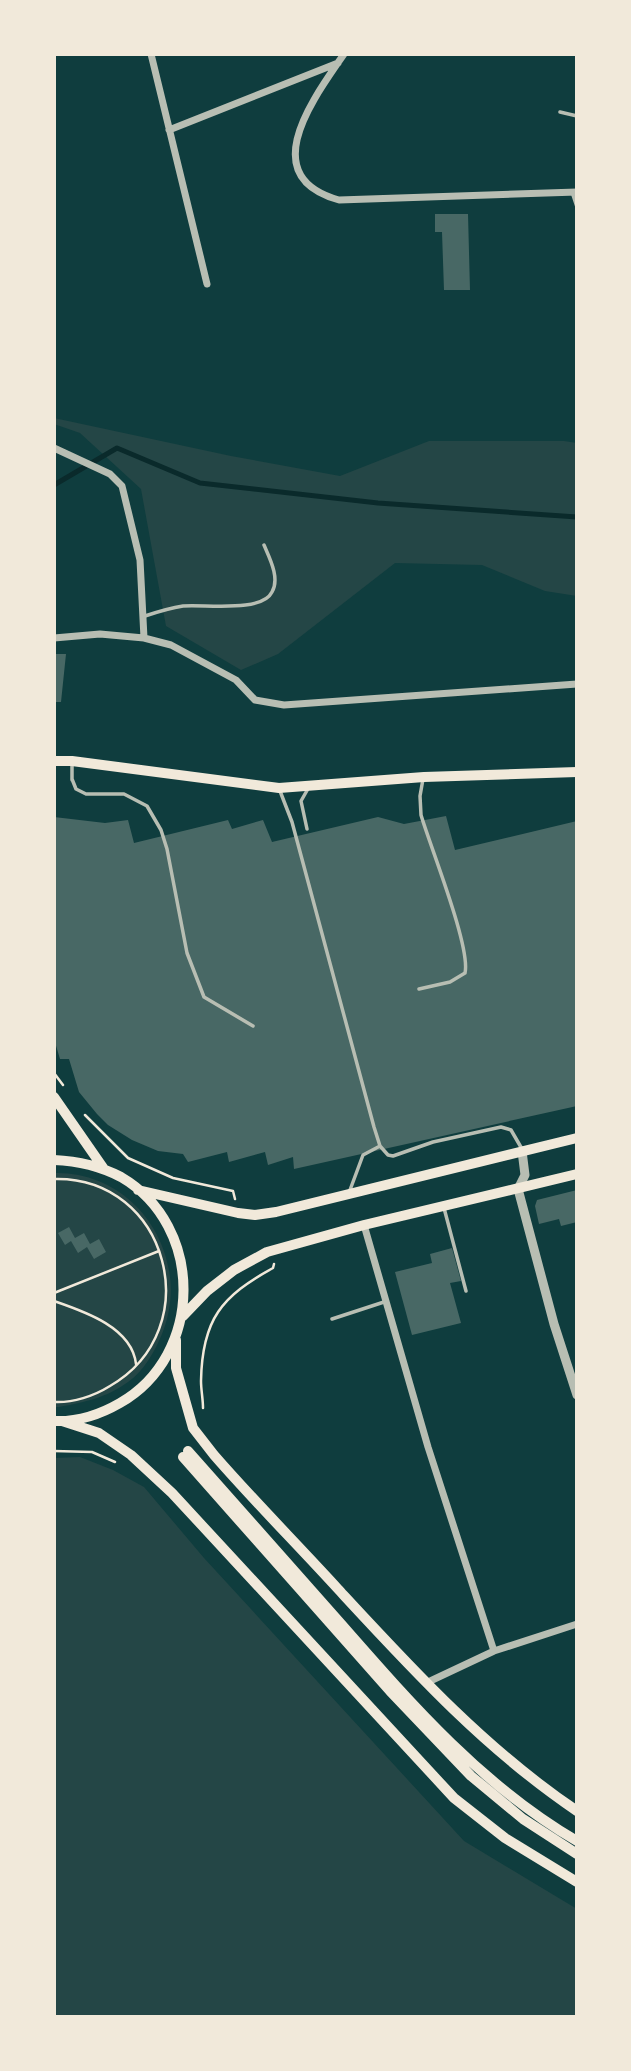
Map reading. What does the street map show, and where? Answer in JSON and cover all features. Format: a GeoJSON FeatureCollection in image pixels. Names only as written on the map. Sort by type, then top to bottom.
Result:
{"type":"FeatureCollection","features":[{"type":"Feature","properties":{"kind":"main road"},"geometry":{"type":"LineString","coordinates":[[54,761],[72,761],[279,788],[424,777],[577,772]]}},
{"type":"Feature","properties":{"kind":"main road"},"geometry":{"type":"LineString","coordinates":[[54,1097],[104,1169]]}},
{"type":"Feature","properties":{"kind":"main road"},"geometry":{"type":"LineString","coordinates":[[54,1160],[75,1161],[104,1169],[138,1189],[238,1213],[255,1214],[276,1212],[577,1138]]}},
{"type":"Feature","properties":{"kind":"main road"},"geometry":{"type":"LineString","coordinates":[[183,1316],[207,1290],[234,1270],[267,1252],[365,1225],[577,1174]]}},
{"type":"Feature","properties":{"kind":"main road"},"geometry":{"type":"LineString","coordinates":[[58,1421],[98,1413],[131,1397],[149,1381],[164,1362],[176,1340],[183,1316],[185,1288],[181,1260],[172,1233],[157,1210],[138,1189]]}},
{"type":"Feature","properties":{"kind":"main road"},"geometry":{"type":"LineString","coordinates":[[176,1340],[176,1368],[193,1428],[235,1480],[426,1683],[538,1785],[577,1811]]}},
{"type":"Feature","properties":{"kind":"main road"},"geometry":{"type":"LineString","coordinates":[[58,1421],[99,1433],[131,1455],[172,1493],[454,1798],[505,1838],[577,1882]]}},
{"type":"Feature","properties":{"kind":"main road"},"geometry":{"type":"LineString","coordinates":[[577,1841],[519,1803],[453,1745],[392,1682],[186,1454],[390,1691],[471,1776],[523,1819],[577,1854]]}},
{"type":"Feature","properties":{"kind":"street"},"geometry":{"type":"LineString","coordinates":[[151,54],[207,284]]}},
{"type":"Feature","properties":{"kind":"street"},"geometry":{"type":"LineString","coordinates":[[344,54],[301,123],[293,150],[295,161],[306,181],[325,197],[339,200],[574,191]]}},
{"type":"Feature","properties":{"kind":"street"},"geometry":{"type":"LineString","coordinates":[[169,130],[338,63]]}},
{"type":"Feature","properties":{"kind":"street"},"geometry":{"type":"LineString","coordinates":[[54,448],[110,474],[122,486],[140,560],[144,638]]}},
{"type":"Feature","properties":{"kind":"street"},"geometry":{"type":"LineString","coordinates":[[54,638],[100,634],[144,638],[171,645],[236,680],[256,700],[284,705],[577,684]]}},
{"type":"Feature","properties":{"kind":"street"},"geometry":{"type":"LineString","coordinates":[[522,1151],[525,1175],[518,1189],[554,1324],[577,1395]]}},
{"type":"Feature","properties":{"kind":"street"},"geometry":{"type":"LineString","coordinates":[[365,1225],[428,1447],[494,1651]]}},
{"type":"Feature","properties":{"kind":"street"},"geometry":{"type":"LineString","coordinates":[[426,1683],[494,1651],[577,1624]]}},
{"type":"Feature","properties":{"kind":"lane"},"geometry":{"type":"LineString","coordinates":[[560,112],[577,116]]}},
{"type":"Feature","properties":{"kind":"lane"},"geometry":{"type":"LineString","coordinates":[[574,191],[577,207]]}},
{"type":"Feature","properties":{"kind":"lane"},"geometry":{"type":"LineString","coordinates":[[143,616],[182,607],[255,605],[268,600],[274,590],[275,578],[264,545]]}},
{"type":"Feature","properties":{"kind":"lane"},"geometry":{"type":"LineString","coordinates":[[72,761],[72,780],[76,789],[86,794],[124,794],[147,806],[167,849],[187,953],[204,997],[253,1026]]}},
{"type":"Feature","properties":{"kind":"lane"},"geometry":{"type":"LineString","coordinates":[[419,989],[450,982],[465,973],[467,966],[457,925],[421,815],[420,796],[424,777]]}},
{"type":"Feature","properties":{"kind":"lane"},"geometry":{"type":"LineString","coordinates":[[307,829],[301,801],[310,785]]}},
{"type":"Feature","properties":{"kind":"lane"},"geometry":{"type":"LineString","coordinates":[[279,788],[292,822],[380,1146],[388,1156],[393,1156],[433,1142],[501,1127],[511,1130],[522,1151]]}},
{"type":"Feature","properties":{"kind":"lane"},"geometry":{"type":"LineString","coordinates":[[348,1194],[363,1155],[380,1146]]}},
{"type":"Feature","properties":{"kind":"lane"},"geometry":{"type":"LineString","coordinates":[[444,1206],[466,1290]]}},
{"type":"Feature","properties":{"kind":"lane"},"geometry":{"type":"LineString","coordinates":[[332,1319],[386,1302]]}},
{"type":"Feature","properties":{"kind":"path"},"geometry":{"type":"LineString","coordinates":[[54,1073],[69,1093]]}},
{"type":"Feature","properties":{"kind":"path"},"geometry":{"type":"LineString","coordinates":[[83,1112],[128,1158],[173,1178],[233,1191],[238,1213]]}},
{"type":"Feature","properties":{"kind":"path"},"geometry":{"type":"LineString","coordinates":[[54,1179],[70,1178],[106,1189],[135,1211],[156,1242],[167,1278],[165,1315],[151,1349],[127,1377],[95,1395],[54,1402]]}},
{"type":"Feature","properties":{"kind":"path"},"geometry":{"type":"LineString","coordinates":[[54,1293],[159,1251]]}},
{"type":"Feature","properties":{"kind":"path"},"geometry":{"type":"LineString","coordinates":[[193,1428],[204,1406],[201,1377],[212,1324],[222,1304],[232,1294],[273,1268],[275,1265],[267,1252]]}},
{"type":"Feature","properties":{"kind":"path"},"geometry":{"type":"LineString","coordinates":[[54,1301],[79,1309],[112,1329],[130,1346],[136,1366]]}},
{"type":"Feature","properties":{"kind":"path"},"geometry":{"type":"LineString","coordinates":[[54,1451],[92,1452],[119,1464]]}},
{"type":"Feature","properties":{"kind":"shaded area"},"geometry":{"type":"Polygon","coordinates":[[[54,418],[340,476],[429,441],[577,443],[577,596],[545,591],[482,565],[395,563],[278,654],[241,670],[166,626],[141,489],[80,433],[54,424],[54,418]]]}},
{"type":"Feature","properties":{"kind":"shaded area"},"geometry":{"type":"Polygon","coordinates":[[[54,1173],[84,1176],[111,1187],[133,1203],[151,1225],[164,1250],[170,1277],[170,1305],[162,1334],[139,1372],[103,1396],[59,1407],[54,1407],[54,1173]]]}},
{"type":"Feature","properties":{"kind":"shaded area"},"geometry":{"type":"Polygon","coordinates":[[[80,1457],[113,1470],[144,1487],[204,1558],[464,1841],[577,1909],[577,2017],[54,2017],[54,1458],[80,1457]]]}},
{"type":"Feature","properties":{"kind":"building"},"geometry":{"type":"Polygon","coordinates":[[[435,214],[468,214],[470,290],[444,290],[442,232],[435,232],[435,214]]]}},
{"type":"Feature","properties":{"kind":"building"},"geometry":{"type":"Polygon","coordinates":[[[54,654],[66,654],[61,702],[54,702],[54,654]]]}},
{"type":"Feature","properties":{"kind":"building"},"geometry":{"type":"Polygon","coordinates":[[[446,816],[455,850],[577,821],[577,1106],[294,1169],[293,1157],[268,1165],[265,1152],[229,1162],[227,1152],[188,1162],[183,1154],[158,1151],[132,1140],[108,1125],[79,1092],[69,1059],[60,1059],[54,1039],[54,817],[105,823],[128,820],[134,843],[228,820],[232,829],[263,820],[272,842],[378,817],[404,824],[446,816]]]}},
{"type":"Feature","properties":{"kind":"building"},"geometry":{"type":"Polygon","coordinates":[[[577,1190],[577,1222],[561,1226],[559,1219],[539,1224],[535,1206],[537,1200],[577,1190]]]}},
{"type":"Feature","properties":{"kind":"building"},"geometry":{"type":"Polygon","coordinates":[[[69,1227],[75,1238],[84,1233],[90,1244],[99,1239],[106,1252],[94,1259],[87,1247],[78,1253],[71,1241],[65,1245],[58,1233],[69,1227]]]}},
{"type":"Feature","properties":{"kind":"building"},"geometry":{"type":"Polygon","coordinates":[[[452,1248],[461,1281],[450,1283],[461,1323],[412,1335],[395,1272],[432,1263],[430,1254],[452,1248]]]}},
{"type":"Feature","properties":{"kind":"waterway"},"geometry":{"type":"LineString","coordinates":[[54,485],[117,448],[200,483],[378,503],[577,517]]}}]}
